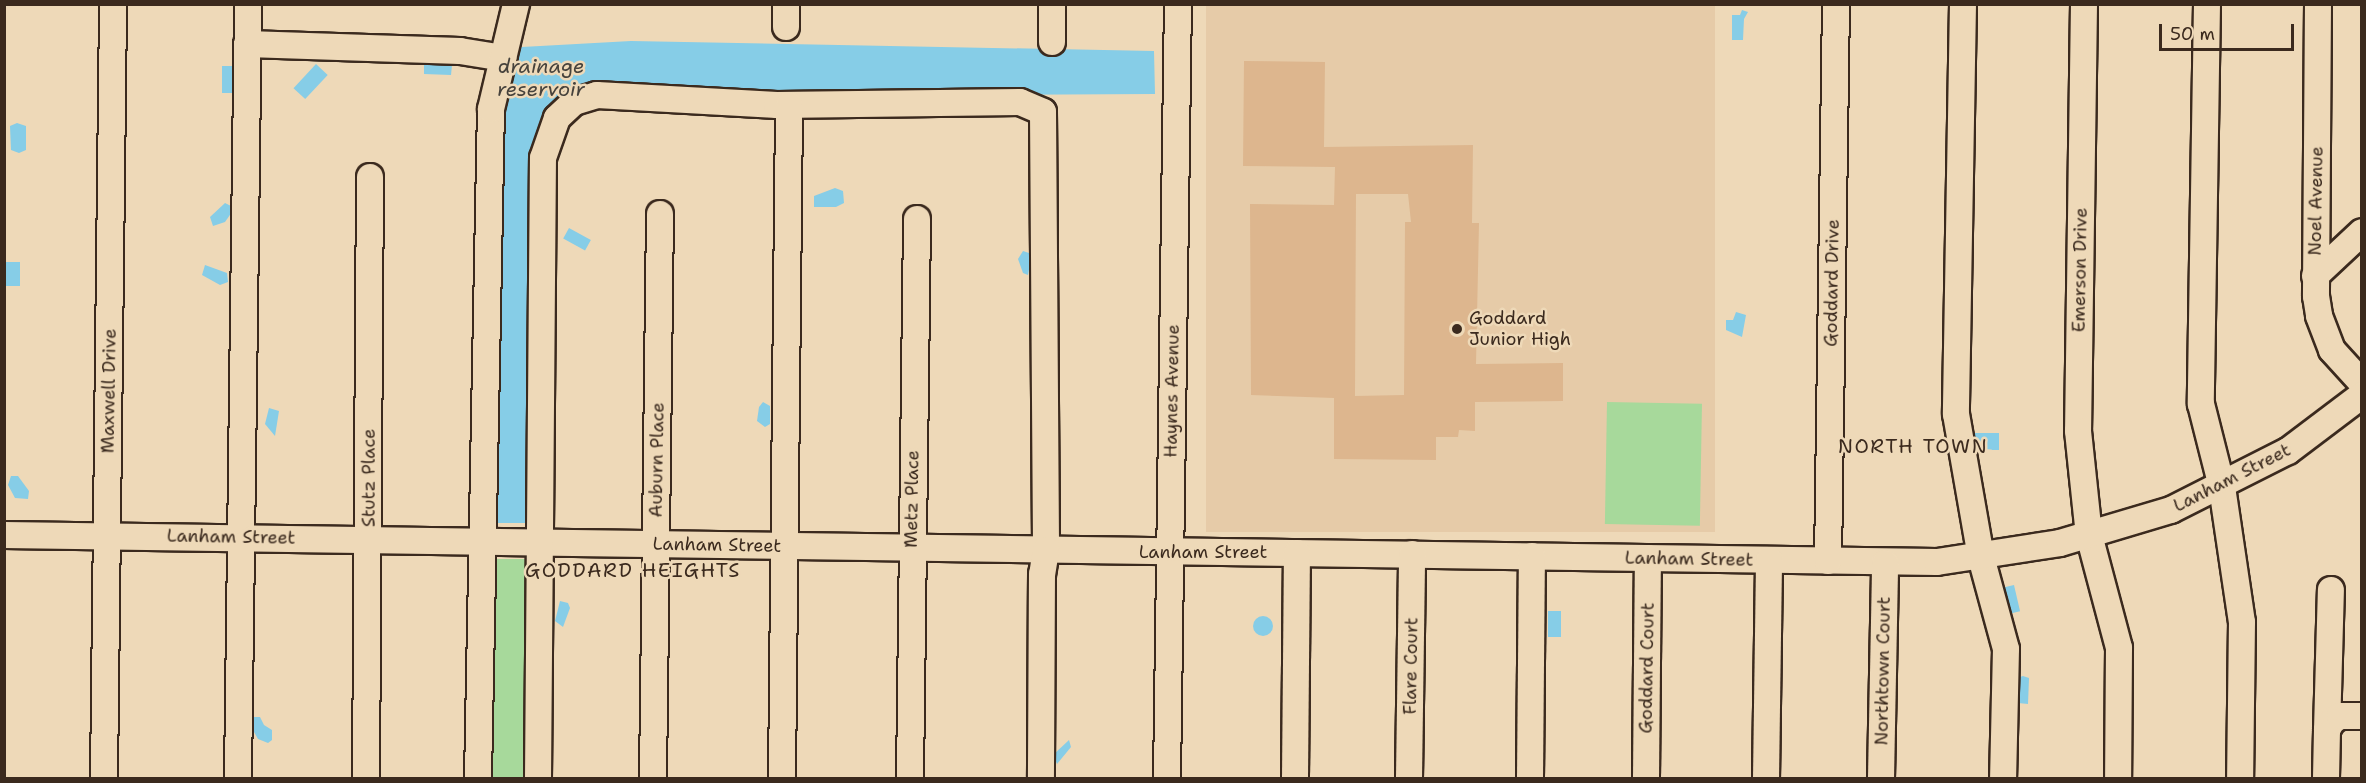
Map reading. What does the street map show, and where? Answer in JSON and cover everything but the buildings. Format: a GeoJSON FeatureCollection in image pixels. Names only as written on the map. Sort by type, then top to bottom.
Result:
{"type":"FeatureCollection","features":[{"type":"Feature","properties":{"kind":"street","name":"Maxwell Drive"},"geometry":{"type":"LineString","coordinates":[[104,778],[113,4]]}},
{"type":"Feature","properties":{"kind":"street"},"geometry":{"type":"LineString","coordinates":[[238,778],[248,4]]}},
{"type":"Feature","properties":{"kind":"street"},"geometry":{"type":"LineString","coordinates":[[478,778],[491,109],[516,4]]}},
{"type":"Feature","properties":{"kind":"street"},"geometry":{"type":"LineString","coordinates":[[1052,4],[1052,42]]}},
{"type":"Feature","properties":{"kind":"street","name":"Haynes Avenue"},"geometry":{"type":"LineString","coordinates":[[1167,778],[1178,4]]}},
{"type":"Feature","properties":{"kind":"street","name":"Goddard Drive"},"geometry":{"type":"LineString","coordinates":[[1828,561],[1836,4]]}},
{"type":"Feature","properties":{"kind":"street"},"geometry":{"type":"LineString","coordinates":[[1963,4],[1956,414],[1981,557],[2006,649],[2003,778]]}},
{"type":"Feature","properties":{"kind":"street","name":"Emerson Drive"},"geometry":{"type":"LineString","coordinates":[[2084,4],[2078,431],[2089,535],[2119,648],[2118,778]]}},
{"type":"Feature","properties":{"kind":"street"},"geometry":{"type":"LineString","coordinates":[[2207,4],[2201,404],[2222,487],[2242,622],[2240,778]]}},
{"type":"Feature","properties":{"kind":"street","name":"Noel Avenue"},"geometry":{"type":"LineString","coordinates":[[2318,4],[2315,276],[2324,335],[2361,383]]}},
{"type":"Feature","properties":{"kind":"street"},"geometry":{"type":"LineString","coordinates":[[247,44],[460,51],[503,57]]}},
{"type":"Feature","properties":{"kind":"street"},"geometry":{"type":"LineString","coordinates":[[538,778],[543,158],[557,118],[574,102],[597,95],[789,105],[1020,102],[1043,112],[1046,550],[1042,574],[1041,778]]}},
{"type":"Feature","properties":{"kind":"street"},"geometry":{"type":"LineString","coordinates":[[782,778],[789,105]]}},
{"type":"Feature","properties":{"kind":"street","name":"Stutz Place"},"geometry":{"type":"LineString","coordinates":[[366,778],[370,177]]}},
{"type":"Feature","properties":{"kind":"street","name":"Auburn Place"},"geometry":{"type":"LineString","coordinates":[[653,778],[660,214]]}},
{"type":"Feature","properties":{"kind":"street","name":"Metz Place"},"geometry":{"type":"LineString","coordinates":[[910,778],[911,548],[917,219]]}},
{"type":"Feature","properties":{"kind":"street"},"geometry":{"type":"LineString","coordinates":[[2315,276],[2361,232]]}},
{"type":"Feature","properties":{"kind":"street","name":"Lanham Street"},"geometry":{"type":"LineString","coordinates":[[4,535],[1412,554],[1884,563],[1981,557],[2089,535],[2171,510],[2222,487],[2288,451],[2361,395]]}},
{"type":"Feature","properties":{"kind":"street"},"geometry":{"type":"LineString","coordinates":[[1295,778],[1297,553]]}},
{"type":"Feature","properties":{"kind":"street","name":"Flare Court"},"geometry":{"type":"LineString","coordinates":[[1409,778],[1412,554]]}},
{"type":"Feature","properties":{"kind":"street"},"geometry":{"type":"LineString","coordinates":[[1530,778],[1532,556]]}},
{"type":"Feature","properties":{"kind":"street","name":"Goddard Court"},"geometry":{"type":"LineString","coordinates":[[1646,778],[1648,558]]}},
{"type":"Feature","properties":{"kind":"street"},"geometry":{"type":"LineString","coordinates":[[1766,778],[1769,560]]}},
{"type":"Feature","properties":{"kind":"street","name":"Northtown Court"},"geometry":{"type":"LineString","coordinates":[[1881,778],[1884,563]]}},
{"type":"Feature","properties":{"kind":"street"},"geometry":{"type":"LineString","coordinates":[[2326,778],[2331,590]]}},
{"type":"Feature","properties":{"kind":"street"},"geometry":{"type":"LineString","coordinates":[[2327,730],[2340,716],[2361,716]]}},
{"type":"Feature","properties":{"kind":"shaded area","name":"Goddard Junior High"},"geometry":{"type":"Polygon","coordinates":[[[1206,5],[1715,5],[1715,532],[1206,532],[1206,5]]]}},
{"type":"Feature","properties":{"kind":"green space"},"geometry":{"type":"Polygon","coordinates":[[[1607,402],[1702,404],[1700,526],[1605,524],[1607,402]]]}},
{"type":"Feature","properties":{"kind":"green space"},"geometry":{"type":"Polygon","coordinates":[[[481,559],[541,559],[541,778],[481,778],[481,559]]]}},
{"type":"Feature","properties":{"kind":"water"},"geometry":{"type":"Polygon","coordinates":[[[1742,10],[1748,12],[1744,19],[1743,40],[1732,40],[1732,15],[1740,15],[1742,10]]]}},
{"type":"Feature","properties":{"kind":"water","name":"drainage reservoir"},"geometry":{"type":"Polygon","coordinates":[[[631,41],[1154,51],[1155,94],[817,96],[596,87],[549,117],[534,523],[482,523],[499,125],[514,54],[522,47],[631,41]]]}},
{"type":"Feature","properties":{"kind":"water"},"geometry":{"type":"Polygon","coordinates":[[[316,64],[328,75],[305,99],[293,88],[316,64]]]}},
{"type":"Feature","properties":{"kind":"water"},"geometry":{"type":"Polygon","coordinates":[[[424,64],[452,65],[451,75],[424,74],[424,64]]]}},
{"type":"Feature","properties":{"kind":"water"},"geometry":{"type":"Polygon","coordinates":[[[222,66],[233,66],[233,93],[222,93],[222,66]]]}},
{"type":"Feature","properties":{"kind":"water"},"geometry":{"type":"Polygon","coordinates":[[[17,123],[26,126],[26,150],[19,153],[11,150],[10,126],[17,123]]]}},
{"type":"Feature","properties":{"kind":"water"},"geometry":{"type":"Polygon","coordinates":[[[835,188],[843,191],[844,203],[836,207],[814,207],[814,196],[835,188]]]}},
{"type":"Feature","properties":{"kind":"water"},"geometry":{"type":"Polygon","coordinates":[[[225,203],[231,206],[232,212],[225,222],[213,226],[210,217],[225,203]]]}},
{"type":"Feature","properties":{"kind":"water"},"geometry":{"type":"Polygon","coordinates":[[[569,228],[591,240],[585,251],[563,238],[569,228]]]}},
{"type":"Feature","properties":{"kind":"water"},"geometry":{"type":"Polygon","coordinates":[[[1023,251],[1032,254],[1028,275],[1023,273],[1018,259],[1023,251]]]}},
{"type":"Feature","properties":{"kind":"water"},"geometry":{"type":"Polygon","coordinates":[[[6,262],[20,262],[20,286],[6,286],[6,262]]]}},
{"type":"Feature","properties":{"kind":"water"},"geometry":{"type":"Polygon","coordinates":[[[205,265],[227,273],[228,282],[220,285],[202,275],[205,265]]]}},
{"type":"Feature","properties":{"kind":"water"},"geometry":{"type":"Polygon","coordinates":[[[1736,312],[1746,315],[1742,337],[1726,330],[1726,320],[1733,320],[1736,312]]]}},
{"type":"Feature","properties":{"kind":"water"},"geometry":{"type":"Polygon","coordinates":[[[763,402],[770,406],[770,424],[765,427],[757,421],[759,407],[763,402]]]}},
{"type":"Feature","properties":{"kind":"water"},"geometry":{"type":"Polygon","coordinates":[[[269,408],[279,411],[275,436],[265,424],[269,408]]]}},
{"type":"Feature","properties":{"kind":"water"},"geometry":{"type":"Polygon","coordinates":[[[1975,433],[1999,433],[1999,450],[1975,450],[1975,433]]]}},
{"type":"Feature","properties":{"kind":"water"},"geometry":{"type":"Polygon","coordinates":[[[11,476],[18,476],[29,491],[28,499],[15,498],[8,485],[11,476]]]}},
{"type":"Feature","properties":{"kind":"water"},"geometry":{"type":"Polygon","coordinates":[[[2014,585],[2020,611],[2008,614],[2002,588],[2014,585]]]}},
{"type":"Feature","properties":{"kind":"water"},"geometry":{"type":"Polygon","coordinates":[[[560,601],[568,603],[570,608],[563,627],[555,621],[560,601]]]}},
{"type":"Feature","properties":{"kind":"water"},"geometry":{"type":"Polygon","coordinates":[[[1548,611],[1561,611],[1561,637],[1548,637],[1548,611]]]}},
{"type":"Feature","properties":{"kind":"water"},"geometry":{"type":"Polygon","coordinates":[[[1263,616],[1270,619],[1273,626],[1270,633],[1263,636],[1256,633],[1253,626],[1256,619],[1263,616]]]}},
{"type":"Feature","properties":{"kind":"water"},"geometry":{"type":"Polygon","coordinates":[[[2023,676],[2029,678],[2028,704],[2018,703],[2017,678],[2023,676]]]}},
{"type":"Feature","properties":{"kind":"water"},"geometry":{"type":"Polygon","coordinates":[[[252,717],[260,717],[264,725],[272,730],[272,740],[268,743],[258,739],[250,725],[252,717]]]}},
{"type":"Feature","properties":{"kind":"water"},"geometry":{"type":"Polygon","coordinates":[[[1069,740],[1071,747],[1057,764],[1053,755],[1069,740]]]}},
{"type":"Feature","properties":{"kind":"place","name":"Goddard Junior High"},"geometry":{"type":"Point","coordinates":[1457,329]}},
{"type":"Feature","properties":{"kind":"district","name":"NORTH TOWN"},"geometry":{"type":"Point","coordinates":[1913,446]}},
{"type":"Feature","properties":{"kind":"district","name":"GODDARD HEIGHTS"},"geometry":{"type":"Point","coordinates":[633,570]}}]}
